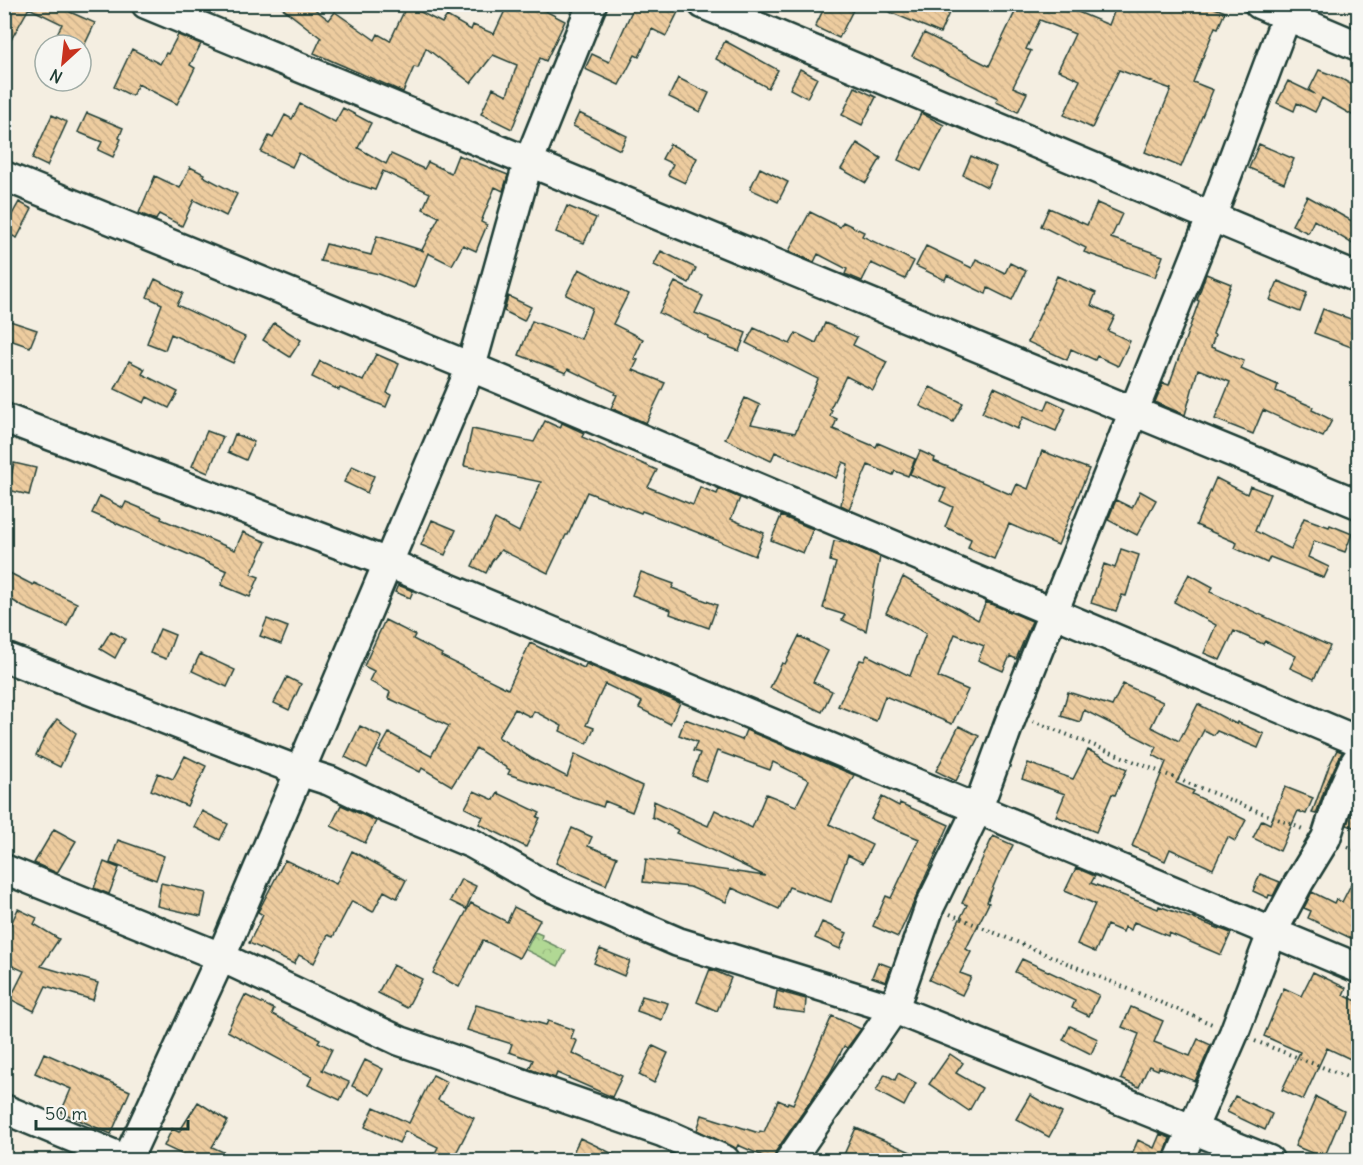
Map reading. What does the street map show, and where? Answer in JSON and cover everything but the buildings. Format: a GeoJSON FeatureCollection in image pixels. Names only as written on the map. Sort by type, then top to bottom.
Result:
{"type":"FeatureCollection","features":[{"type":"Feature","properties":{"kind":"street"},"geometry":{"type":"LineString","coordinates":[[146,4],[1359,504]]}},
{"type":"Feature","properties":{"kind":"street"},"geometry":{"type":"LineString","coordinates":[[4,1109],[127,1161],[221,957],[386,562],[471,366],[528,163],[592,4]]}},
{"type":"Feature","properties":{"kind":"street"},"geometry":{"type":"LineString","coordinates":[[703,4],[1359,278]]}},
{"type":"Feature","properties":{"kind":"street"},"geometry":{"type":"LineString","coordinates":[[1259,4],[1289,10],[1359,45]]}},
{"type":"Feature","properties":{"kind":"street"},"geometry":{"type":"LineString","coordinates":[[790,1161],[894,1009],[930,906],[978,808],[1013,713],[1211,218],[1289,10]]}},
{"type":"Feature","properties":{"kind":"street"},"geometry":{"type":"LineString","coordinates":[[4,176],[471,366],[1359,741]]}},
{"type":"Feature","properties":{"kind":"street"},"geometry":{"type":"LineString","coordinates":[[4,418],[386,562],[1359,968]]}},
{"type":"Feature","properties":{"kind":"street"},"geometry":{"type":"LineString","coordinates":[[4,657],[330,781],[389,809],[473,844],[541,883],[678,942],[894,1009],[1269,1161]]}},
{"type":"Feature","properties":{"kind":"street"},"geometry":{"type":"LineString","coordinates":[[1179,1161],[1234,1033],[1272,933],[1326,838],[1340,795],[1359,758]]}},
{"type":"Feature","properties":{"kind":"street"},"geometry":{"type":"LineString","coordinates":[[4,869],[221,957],[400,1041],[662,1132],[724,1161]]}},
{"type":"Feature","properties":{"kind":"path"},"geometry":{"type":"LineString","coordinates":[[1013,713],[1326,838]]}},
{"type":"Feature","properties":{"kind":"path"},"geometry":{"type":"LineString","coordinates":[[930,906],[1234,1033],[1359,1081]]}},
{"type":"Feature","properties":{"kind":"green space"},"geometry":{"type":"Polygon","coordinates":[[[535,932],[542,935],[541,939],[566,951],[558,966],[526,950],[535,932]]]}}]}
